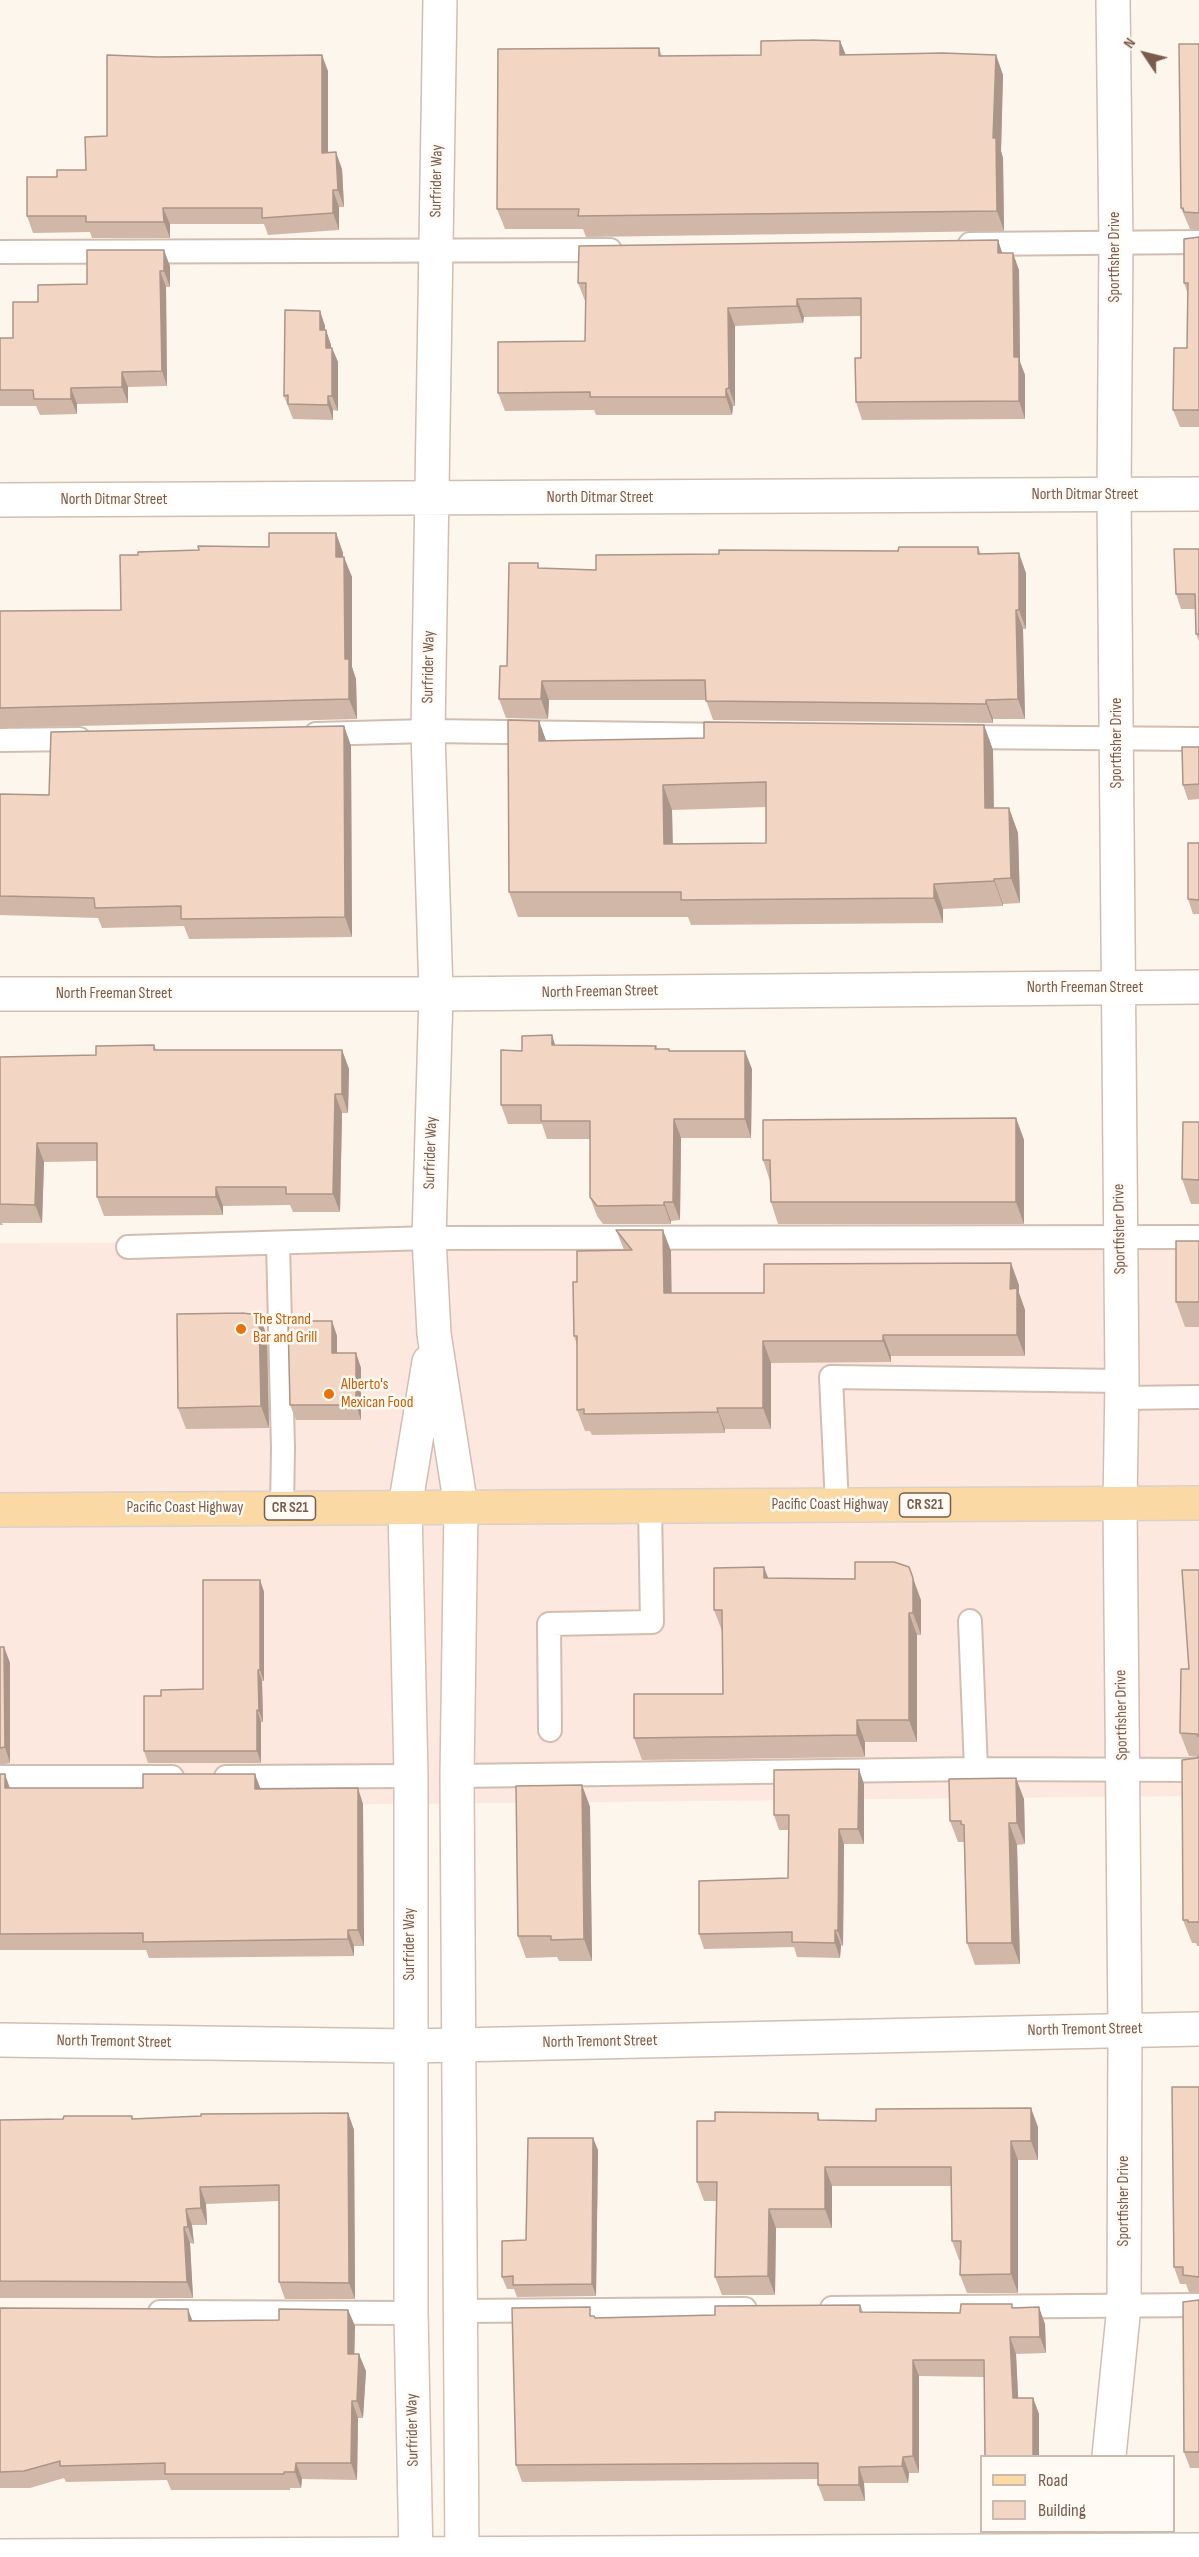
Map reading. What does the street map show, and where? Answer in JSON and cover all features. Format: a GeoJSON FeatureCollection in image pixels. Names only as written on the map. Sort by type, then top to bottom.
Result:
{"type":"FeatureCollection","features":[{"type":"Feature","properties":{"kind":"main road","name":"Pacific Coast Highway"},"geometry":{"type":"LineString","coordinates":[[461,1507],[1199,1503]]}},
{"type":"Feature","properties":{"kind":"main road","name":"Pacific Coast Highway"},"geometry":{"type":"LineString","coordinates":[[0,1510],[405,1507]]}},
{"type":"Feature","properties":{"kind":"main road","name":"CR S21"},"geometry":{"type":"LineString","coordinates":[[405,1507],[461,1507]]}},
{"type":"Feature","properties":{"kind":"street","name":"Surfrider Way"},"geometry":{"type":"LineString","coordinates":[[440,0],[428,731],[436,994],[429,1238],[434,1334],[461,1507],[457,1776],[462,2556]]}},
{"type":"Feature","properties":{"kind":"street","name":"Sportfisher Drive"},"geometry":{"type":"LineString","coordinates":[[1109,2455],[1124,2306],[1125,2029],[1114,495],[1116,242],[1113,0]]}},
{"type":"Feature","properties":{"kind":"street","name":"North Ditmar Street"},"geometry":{"type":"LineString","coordinates":[[0,500],[432,500],[1199,494]]}},
{"type":"Feature","properties":{"kind":"street","name":"North Freeman Street"},"geometry":{"type":"LineString","coordinates":[[0,994],[436,994],[1199,987]]}},
{"type":"Feature","properties":{"kind":"street","name":"Surfrider Way"},"geometry":{"type":"LineString","coordinates":[[416,2556],[411,2313],[411,1776],[405,1507],[434,1334]]}},
{"type":"Feature","properties":{"kind":"street","name":"North Tremont Street"},"geometry":{"type":"LineString","coordinates":[[0,2040],[459,2046],[1199,2029]]}},
{"type":"Feature","properties":{"kind":"street"},"geometry":{"type":"LineString","coordinates":[[0,2556],[462,2556],[1100,2546],[1199,2550]]}},
{"type":"Feature","properties":{"kind":"lane"},"geometry":{"type":"LineString","coordinates":[[949,245],[1199,242]]}},
{"type":"Feature","properties":{"kind":"lane"},"geometry":{"type":"LineString","coordinates":[[0,252],[436,252],[627,249]]}},
{"type":"Feature","properties":{"kind":"lane"},"geometry":{"type":"LineString","coordinates":[[297,734],[428,731],[749,735]]}},
{"type":"Feature","properties":{"kind":"lane"},"geometry":{"type":"LineString","coordinates":[[939,737],[1199,739]]}},
{"type":"Feature","properties":{"kind":"lane"},"geometry":{"type":"LineString","coordinates":[[0,740],[95,738]]}},
{"type":"Feature","properties":{"kind":"lane"},"geometry":{"type":"LineString","coordinates":[[128,1247],[429,1238],[1199,1237]]}},
{"type":"Feature","properties":{"kind":"lane"},"geometry":{"type":"LineString","coordinates":[[278,1243],[283,1449],[282,1508]]}},
{"type":"Feature","properties":{"kind":"lane"},"geometry":{"type":"LineString","coordinates":[[837,1505],[831,1377],[1122,1390],[1199,1397]]}},
{"type":"Feature","properties":{"kind":"lane"},"geometry":{"type":"LineString","coordinates":[[550,1730],[549,1624],[652,1622],[650,1506]]}},
{"type":"Feature","properties":{"kind":"lane"},"geometry":{"type":"LineString","coordinates":[[970,1621],[976,1770]]}},
{"type":"Feature","properties":{"kind":"lane"},"geometry":{"type":"LineString","coordinates":[[457,1776],[976,1770],[1199,1770]]}},
{"type":"Feature","properties":{"kind":"lane"},"geometry":{"type":"LineString","coordinates":[[0,1777],[411,1776]]}},
{"type":"Feature","properties":{"kind":"lane"},"geometry":{"type":"LineString","coordinates":[[815,2308],[1199,2305]]}},
{"type":"Feature","properties":{"kind":"lane"},"geometry":{"type":"LineString","coordinates":[[459,2311],[767,2308]]}},
{"type":"Feature","properties":{"kind":"lane"},"geometry":{"type":"LineString","coordinates":[[141,2312],[411,2313]]}},
{"type":"Feature","properties":{"kind":"shaded area"},"geometry":{"type":"Polygon","coordinates":[[[1199,1238],[1199,1796],[0,1808],[0,1243],[1199,1238]]]}},
{"type":"Feature","properties":{"kind":"building"},"geometry":{"type":"Polygon","coordinates":[[[761,41],[840,41],[840,55],[943,53],[996,55],[993,138],[996,138],[997,211],[578,216],[579,209],[497,209],[498,49],[659,48],[659,56],[761,55],[761,41]]]}},
{"type":"Feature","properties":{"kind":"building"},"geometry":{"type":"Polygon","coordinates":[[[1179,44],[1199,44],[1199,213],[1184,212],[1181,208],[1179,44]]]}},
{"type":"Feature","properties":{"kind":"building"},"geometry":{"type":"Polygon","coordinates":[[[107,55],[158,57],[322,55],[322,153],[336,152],[338,190],[333,190],[333,213],[262,218],[262,208],[163,208],[164,222],[86,222],[86,216],[27,216],[27,177],[57,177],[57,170],[86,170],[85,137],[107,136],[107,55]]]}},
{"type":"Feature","properties":{"kind":"building"},"geometry":{"type":"Polygon","coordinates":[[[1199,237],[1199,410],[1173,410],[1174,348],[1187,348],[1188,283],[1184,283],[1184,239],[1199,237]]]}},
{"type":"Feature","properties":{"kind":"building"},"geometry":{"type":"Polygon","coordinates":[[[998,240],[998,253],[1013,253],[1014,357],[1019,357],[1019,401],[856,402],[855,358],[861,358],[861,298],[797,299],[797,306],[728,308],[729,388],[726,389],[726,397],[590,397],[590,392],[498,393],[498,342],[585,341],[586,283],[578,283],[579,246],[998,240]]]}},
{"type":"Feature","properties":{"kind":"building"},"geometry":{"type":"Polygon","coordinates":[[[87,250],[164,250],[164,271],[160,271],[162,371],[122,372],[122,387],[71,388],[71,399],[34,399],[33,390],[0,390],[0,338],[13,338],[13,302],[38,302],[38,285],[87,284],[87,250]]]}},
{"type":"Feature","properties":{"kind":"building"},"geometry":{"type":"Polygon","coordinates":[[[285,310],[320,311],[320,330],[326,330],[326,348],[332,348],[332,396],[328,396],[328,405],[288,404],[288,395],[284,396],[285,310]]]}},
{"type":"Feature","properties":{"kind":"building"},"geometry":{"type":"Polygon","coordinates":[[[269,533],[336,533],[336,557],[344,557],[345,659],[349,659],[349,699],[0,708],[0,611],[121,610],[120,555],[138,555],[138,552],[199,550],[198,546],[269,547],[269,533]]]}},
{"type":"Feature","properties":{"kind":"building"},"geometry":{"type":"Polygon","coordinates":[[[899,547],[978,547],[978,554],[1019,553],[1019,610],[1016,610],[1018,699],[986,700],[986,704],[706,701],[705,680],[542,681],[541,699],[499,699],[500,666],[507,666],[509,563],[538,563],[538,568],[596,570],[596,555],[719,554],[719,550],[898,551],[899,547]]]}},
{"type":"Feature","properties":{"kind":"building"},"geometry":{"type":"Polygon","coordinates":[[[1174,549],[1199,549],[1199,634],[1196,634],[1195,594],[1176,594],[1174,549]]]}},
{"type":"Feature","properties":{"kind":"building"},"geometry":{"type":"Polygon","coordinates":[[[508,720],[539,721],[539,741],[704,738],[704,722],[984,725],[985,808],[1009,808],[1011,878],[934,884],[934,898],[681,900],[681,892],[509,892],[508,720]],[[766,782],[663,785],[664,844],[766,843],[766,782]]]}},
{"type":"Feature","properties":{"kind":"building"},"geometry":{"type":"Polygon","coordinates":[[[344,726],[345,917],[181,919],[181,906],[95,908],[94,898],[0,896],[0,794],[49,795],[51,732],[344,726]]]}},
{"type":"Feature","properties":{"kind":"building"},"geometry":{"type":"Polygon","coordinates":[[[1182,747],[1199,747],[1199,784],[1183,785],[1182,747]]]}},
{"type":"Feature","properties":{"kind":"building"},"geometry":{"type":"Polygon","coordinates":[[[1188,843],[1199,843],[1199,900],[1188,899],[1188,843]]]}},
{"type":"Feature","properties":{"kind":"building"},"geometry":{"type":"Polygon","coordinates":[[[552,1035],[552,1045],[656,1046],[655,1049],[669,1049],[669,1051],[745,1051],[745,1119],[674,1119],[673,1202],[664,1202],[664,1205],[597,1206],[590,1197],[590,1121],[541,1121],[541,1105],[501,1105],[501,1050],[522,1051],[522,1036],[552,1035]]]}},
{"type":"Feature","properties":{"kind":"building"},"geometry":{"type":"Polygon","coordinates":[[[154,1045],[154,1050],[342,1050],[342,1094],[335,1094],[333,1194],[286,1194],[286,1187],[216,1187],[216,1197],[97,1197],[97,1143],[37,1143],[35,1205],[0,1204],[0,1057],[96,1055],[96,1046],[154,1045]]]}},
{"type":"Feature","properties":{"kind":"building"},"geometry":{"type":"Polygon","coordinates":[[[1016,1118],[1016,1202],[771,1202],[770,1160],[763,1160],[763,1120],[1016,1118]]]}},
{"type":"Feature","properties":{"kind":"building"},"geometry":{"type":"Polygon","coordinates":[[[1183,1122],[1199,1122],[1199,1180],[1182,1179],[1183,1122]]]}},
{"type":"Feature","properties":{"kind":"building"},"geometry":{"type":"Polygon","coordinates":[[[616,1230],[663,1230],[664,1293],[764,1293],[764,1264],[1011,1263],[1010,1289],[1017,1288],[1017,1335],[883,1335],[883,1341],[763,1341],[763,1408],[717,1408],[718,1412],[584,1414],[584,1409],[577,1410],[577,1336],[574,1336],[573,1282],[577,1282],[577,1251],[632,1250],[616,1230]]]}},
{"type":"Feature","properties":{"kind":"building"},"geometry":{"type":"Polygon","coordinates":[[[1176,1241],[1199,1241],[1199,1302],[1176,1302],[1176,1241]]]}},
{"type":"Feature","properties":{"kind":"building"},"geometry":{"type":"Polygon","coordinates":[[[177,1314],[259,1315],[261,1406],[178,1408],[177,1314]]]}},
{"type":"Feature","properties":{"kind":"building","name":"Alberto's Mexican Food"},"geometry":{"type":"Polygon","coordinates":[[[288,1321],[332,1321],[332,1353],[356,1353],[356,1405],[290,1405],[288,1321]]]}},
{"type":"Feature","properties":{"kind":"building"},"geometry":{"type":"Polygon","coordinates":[[[855,1562],[894,1562],[909,1567],[913,1578],[913,1613],[909,1613],[909,1720],[857,1720],[857,1735],[634,1738],[634,1694],[723,1694],[722,1610],[714,1610],[714,1568],[764,1567],[764,1578],[855,1579],[855,1562]]]}},
{"type":"Feature","properties":{"kind":"building"},"geometry":{"type":"Polygon","coordinates":[[[1182,1570],[1199,1570],[1199,1737],[1197,1734],[1180,1733],[1181,1669],[1189,1669],[1182,1570]]]}},
{"type":"Feature","properties":{"kind":"building"},"geometry":{"type":"Polygon","coordinates":[[[203,1580],[260,1580],[257,1751],[144,1751],[144,1696],[161,1696],[161,1690],[203,1689],[203,1580]]]}},
{"type":"Feature","properties":{"kind":"building"},"geometry":{"type":"Polygon","coordinates":[[[0,1647],[4,1647],[5,1747],[0,1748],[0,1647]]]}},
{"type":"Feature","properties":{"kind":"building"},"geometry":{"type":"Polygon","coordinates":[[[1199,1756],[1199,1922],[1188,1922],[1188,1920],[1183,1920],[1182,1760],[1199,1756]]]}},
{"type":"Feature","properties":{"kind":"building"},"geometry":{"type":"Polygon","coordinates":[[[859,1769],[858,1829],[839,1829],[838,1931],[835,1930],[835,1943],[792,1942],[792,1932],[699,1934],[699,1881],[788,1878],[789,1815],[774,1815],[774,1770],[859,1769]]]}},
{"type":"Feature","properties":{"kind":"building"},"geometry":{"type":"Polygon","coordinates":[[[0,1774],[5,1774],[5,1788],[143,1788],[143,1774],[255,1774],[255,1789],[358,1788],[358,1930],[348,1930],[348,1939],[143,1942],[143,1933],[0,1934],[0,1774]]]}},
{"type":"Feature","properties":{"kind":"building"},"geometry":{"type":"Polygon","coordinates":[[[1016,1778],[1017,1823],[1009,1823],[1012,1943],[967,1943],[964,1825],[961,1821],[950,1821],[949,1779],[1016,1778]]]}},
{"type":"Feature","properties":{"kind":"building"},"geometry":{"type":"Polygon","coordinates":[[[582,1785],[584,1939],[551,1940],[551,1936],[518,1936],[516,1786],[582,1785]]]}},
{"type":"Feature","properties":{"kind":"building"},"geometry":{"type":"Polygon","coordinates":[[[1172,2087],[1199,2087],[1199,2277],[1183,2275],[1183,2267],[1174,2267],[1172,2087]]]}},
{"type":"Feature","properties":{"kind":"building"},"geometry":{"type":"Polygon","coordinates":[[[1031,2108],[1031,2141],[1011,2141],[1011,2274],[960,2275],[961,2241],[952,2241],[951,2167],[825,2167],[825,2209],[769,2209],[768,2276],[715,2277],[717,2182],[697,2182],[697,2121],[715,2121],[715,2112],[818,2113],[818,2120],[876,2121],[876,2109],[1031,2108]]]}},
{"type":"Feature","properties":{"kind":"building"},"geometry":{"type":"Polygon","coordinates":[[[348,2113],[349,2283],[279,2282],[279,2185],[200,2187],[201,2208],[186,2209],[188,2227],[184,2227],[187,2282],[0,2281],[0,2120],[63,2119],[64,2116],[132,2116],[132,2119],[201,2116],[201,2114],[348,2113]]]}},
{"type":"Feature","properties":{"kind":"building"},"geometry":{"type":"Polygon","coordinates":[[[528,2138],[593,2138],[592,2284],[513,2285],[513,2276],[502,2277],[502,2241],[526,2240],[528,2138]]]}},
{"type":"Feature","properties":{"kind":"building"},"geometry":{"type":"Polygon","coordinates":[[[1199,2300],[1199,2452],[1184,2452],[1183,2302],[1199,2300]]]}},
{"type":"Feature","properties":{"kind":"building"},"geometry":{"type":"Polygon","coordinates":[[[961,2304],[1012,2304],[1012,2308],[1039,2307],[1040,2337],[1010,2337],[1013,2398],[1033,2398],[1033,2455],[985,2455],[984,2360],[913,2360],[913,2456],[903,2457],[902,2466],[859,2467],[859,2485],[818,2485],[818,2463],[516,2465],[512,2308],[590,2307],[590,2316],[595,2318],[715,2315],[715,2306],[860,2305],[860,2312],[960,2313],[961,2304]]]}},
{"type":"Feature","properties":{"kind":"building"},"geometry":{"type":"Polygon","coordinates":[[[0,2308],[188,2309],[189,2321],[279,2320],[279,2309],[348,2310],[348,2354],[359,2354],[357,2401],[352,2401],[351,2463],[296,2463],[295,2472],[284,2472],[284,2474],[165,2474],[165,2463],[60,2466],[60,2461],[24,2471],[0,2472],[0,2308]]]}},
{"type":"Feature","properties":{"kind":"place","name":"The Strand Bar and Grill"},"geometry":{"type":"Point","coordinates":[241,1329]}},
{"type":"Feature","properties":{"kind":"place","name":"Alberto's Mexican Food"},"geometry":{"type":"Point","coordinates":[329,1394]}}]}
